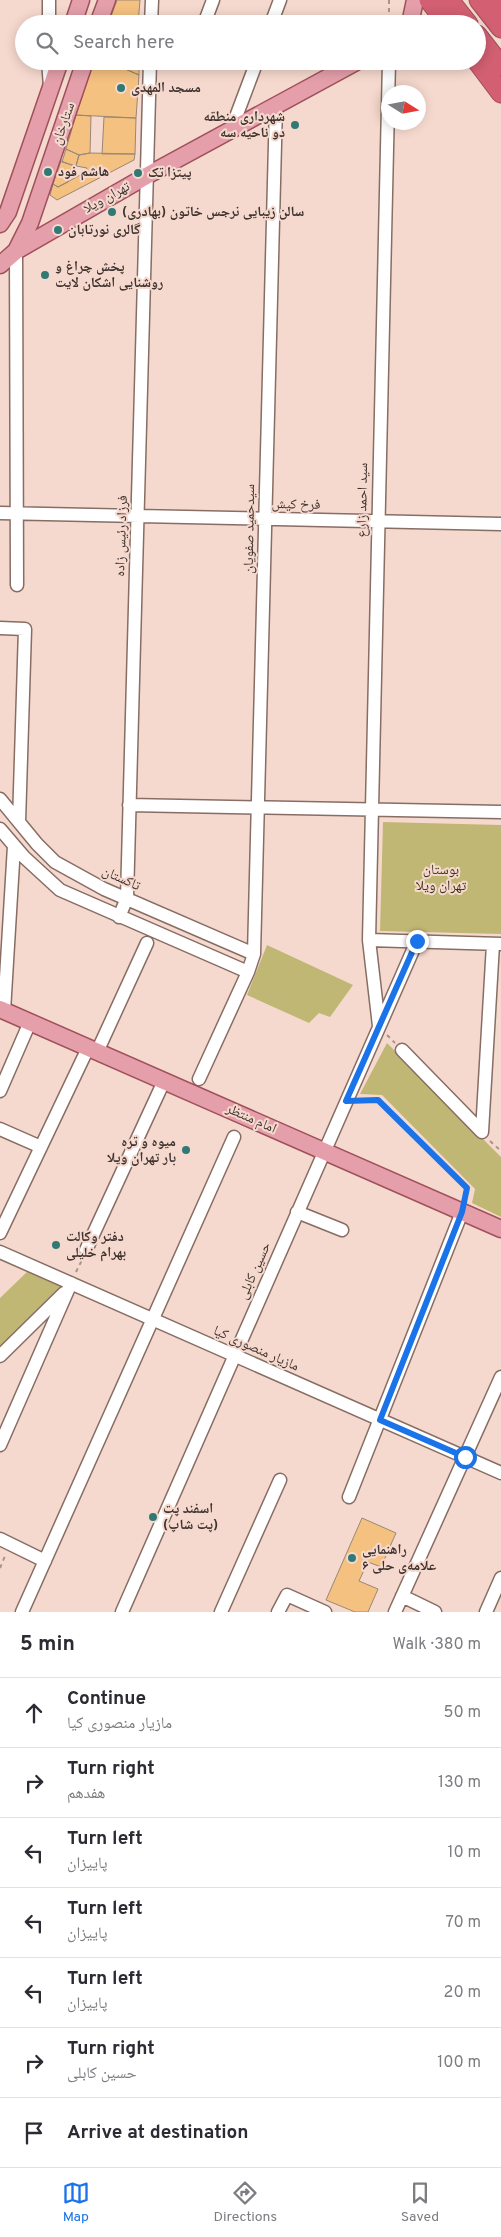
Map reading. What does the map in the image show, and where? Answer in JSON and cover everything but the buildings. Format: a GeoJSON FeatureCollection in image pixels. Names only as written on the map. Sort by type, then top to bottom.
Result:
{"type":"FeatureCollection","features":[{"type":"Feature","properties":{"kind":"highway"},"geometry":{"type":"LineString","coordinates":[[429,0],[440,15]]}},
{"type":"Feature","properties":{"kind":"highway"},"geometry":{"type":"LineString","coordinates":[[450,0],[461,15]]}},
{"type":"Feature","properties":{"kind":"highway"},"geometry":{"type":"LineString","coordinates":[[479,0],[501,28]]}},
{"type":"Feature","properties":{"kind":"highway"},"geometry":{"type":"LineString","coordinates":[[497,0],[501,6]]}},
{"type":"Feature","properties":{"kind":"highway"},"geometry":{"type":"LineString","coordinates":[[486,47],[501,66]]}},
{"type":"Feature","properties":{"kind":"highway"},"geometry":{"type":"LineString","coordinates":[[484,70],[501,93]]}},
{"type":"Feature","properties":{"kind":"main road"},"geometry":{"type":"LineString","coordinates":[[76,15],[81,0]]}},
{"type":"Feature","properties":{"kind":"main road"},"geometry":{"type":"LineString","coordinates":[[101,15],[106,0]]}},
{"type":"Feature","properties":{"kind":"main road"},"geometry":{"type":"LineString","coordinates":[[412,15],[415,0]]}},
{"type":"Feature","properties":{"kind":"main road","name":"ستارخان"},"geometry":{"type":"LineString","coordinates":[[0,224],[8,212],[57,70]]}},
{"type":"Feature","properties":{"kind":"main road","name":"ستارخان"},"geometry":{"type":"LineString","coordinates":[[0,265],[16,251],[30,223],[83,70]]}},
{"type":"Feature","properties":{"kind":"main road","name":"تهران ویلا"},"geometry":{"type":"LineString","coordinates":[[16,251],[148,175],[342,70]]}},
{"type":"Feature","properties":{"kind":"main road","name":"امام منتظر"},"geometry":{"type":"LineString","coordinates":[[2,1010],[501,1229]]}},
{"type":"Feature","properties":{"kind":"street"},"geometry":{"type":"LineString","coordinates":[[49,15],[50,0]]}},
{"type":"Feature","properties":{"kind":"street"},"geometry":{"type":"LineString","coordinates":[[151,15],[152,0]]}},
{"type":"Feature","properties":{"kind":"street"},"geometry":{"type":"LineString","coordinates":[[207,15],[213,0]]}},
{"type":"Feature","properties":{"kind":"street"},"geometry":{"type":"LineString","coordinates":[[274,15],[280,0]]}},
{"type":"Feature","properties":{"kind":"street"},"geometry":{"type":"LineString","coordinates":[[49,70],[50,88]]}},
{"type":"Feature","properties":{"kind":"street","name":"فرزاد رئیس زاده"},"geometry":{"type":"LineString","coordinates":[[127,898],[150,70]]}},
{"type":"Feature","properties":{"kind":"street"},"geometry":{"type":"LineString","coordinates":[[231,130],[254,70]]}},
{"type":"Feature","properties":{"kind":"street","name":"سید احمد زارع"},"geometry":{"type":"LineString","coordinates":[[379,1026],[369,940],[389,70]]}},
{"type":"Feature","properties":{"kind":"street","name":"سیدحمید صفویان"},"geometry":{"type":"LineString","coordinates":[[199,1079],[248,972],[254,954],[276,106]]}},
{"type":"Feature","properties":{"kind":"street"},"geometry":{"type":"LineString","coordinates":[[16,251],[17,585]]}},
{"type":"Feature","properties":{"kind":"street","name":"فرخ کیش"},"geometry":{"type":"LineString","coordinates":[[0,513],[501,524]]}},
{"type":"Feature","properties":{"kind":"street"},"geometry":{"type":"LineString","coordinates":[[0,628],[25,629],[19,822]]}},
{"type":"Feature","properties":{"kind":"street","name":"تاکستان"},"geometry":{"type":"LineString","coordinates":[[0,799],[55,862],[127,898],[254,954]]}},
{"type":"Feature","properties":{"kind":"street"},"geometry":{"type":"LineString","coordinates":[[129,805],[501,812]]}},
{"type":"Feature","properties":{"kind":"street"},"geometry":{"type":"LineString","coordinates":[[0,828],[14,846],[60,890],[248,972]]}},
{"type":"Feature","properties":{"kind":"street"},"geometry":{"type":"LineString","coordinates":[[2,1010],[14,846]]}},
{"type":"Feature","properties":{"kind":"street"},"geometry":{"type":"LineString","coordinates":[[119,917],[127,898]]}},
{"type":"Feature","properties":{"kind":"street"},"geometry":{"type":"LineString","coordinates":[[369,940],[497,944],[482,1132]]}},
{"type":"Feature","properties":{"kind":"street","name":"حسین کابلی"},"geometry":{"type":"LineString","coordinates":[[122,1612],[417,941]]}},
{"type":"Feature","properties":{"kind":"street"},"geometry":{"type":"LineString","coordinates":[[0,1233],[41,1147],[147,943]]}},
{"type":"Feature","properties":{"kind":"street"},"geometry":{"type":"LineString","coordinates":[[0,1091],[30,1022]]}},
{"type":"Feature","properties":{"kind":"street"},"geometry":{"type":"LineString","coordinates":[[402,1050],[482,1132]]}},
{"type":"Feature","properties":{"kind":"street"},"geometry":{"type":"LineString","coordinates":[[86,1250],[164,1081]]}},
{"type":"Feature","properties":{"kind":"street"},"geometry":{"type":"LineString","coordinates":[[0,1129],[41,1147]]}},
{"type":"Feature","properties":{"kind":"street"},"geometry":{"type":"LineString","coordinates":[[27,1610],[45,1560],[234,1137]]}},
{"type":"Feature","properties":{"kind":"street"},"geometry":{"type":"LineString","coordinates":[[297,1212],[342,1230]]}},
{"type":"Feature","properties":{"kind":"street"},"geometry":{"type":"LineString","coordinates":[[350,1497],[462,1212]]}},
{"type":"Feature","properties":{"kind":"street","name":"مازیار منصوری کیا"},"geometry":{"type":"LineString","coordinates":[[0,1252],[70,1286],[153,1319],[501,1473]]}},
{"type":"Feature","properties":{"kind":"street"},"geometry":{"type":"LineString","coordinates":[[0,1356],[70,1286]]}},
{"type":"Feature","properties":{"kind":"street"},"geometry":{"type":"LineString","coordinates":[[0,1445],[70,1286]]}},
{"type":"Feature","properties":{"kind":"street"},"geometry":{"type":"LineString","coordinates":[[395,1612],[501,1377]]}},
{"type":"Feature","properties":{"kind":"street"},"geometry":{"type":"LineString","coordinates":[[221,1612],[280,1480]]}},
{"type":"Feature","properties":{"kind":"street"},"geometry":{"type":"LineString","coordinates":[[0,1539],[45,1560]]}},
{"type":"Feature","properties":{"kind":"street"},"geometry":{"type":"LineString","coordinates":[[486,1612],[501,1578]]}},
{"type":"Feature","properties":{"kind":"street"},"geometry":{"type":"LineString","coordinates":[[278,1612],[286,1595],[325,1612]]}},
{"type":"Feature","properties":{"kind":"street"},"geometry":{"type":"LineString","coordinates":[[402,1596],[435,1612]]}},
{"type":"Feature","properties":{"kind":"path"},"geometry":{"type":"LineString","coordinates":[[389,0],[389,15]]}},
{"type":"Feature","properties":{"kind":"path"},"geometry":{"type":"LineString","coordinates":[[379,1026],[402,1050]]}},
{"type":"Feature","properties":{"kind":"path"},"geometry":{"type":"LineString","coordinates":[[346,1101],[378,1100],[467,1188],[462,1212]]}},
{"type":"Feature","properties":{"kind":"path"},"geometry":{"type":"LineString","coordinates":[[482,1132],[501,1151]]}},
{"type":"Feature","properties":{"kind":"path"},"geometry":{"type":"LineString","coordinates":[[70,1286],[86,1250]]}},
{"type":"Feature","properties":{"kind":"green space","name":"بوستان تهران ویلا"},"geometry":{"type":"Polygon","coordinates":[[[383,822],[501,825],[501,934],[380,931],[383,822]]]}},
{"type":"Feature","properties":{"kind":"green space"},"geometry":{"type":"Polygon","coordinates":[[[267,945],[353,985],[330,1017],[319,1013],[309,1023],[247,995],[267,945]]]}},
{"type":"Feature","properties":{"kind":"green space"},"geometry":{"type":"Polygon","coordinates":[[[387,1043],[501,1157],[501,1217],[472,1203],[475,1189],[382,1095],[360,1094],[387,1043]]]}},
{"type":"Feature","properties":{"kind":"green space"},"geometry":{"type":"Polygon","coordinates":[[[29,1270],[64,1287],[0,1350],[0,1298],[29,1270]]]}},
{"type":"Feature","properties":{"kind":"place","name":"مسجد المهدی"},"geometry":{"type":"Point","coordinates":[121,88]}},
{"type":"Feature","properties":{"kind":"place","name":"شهرداری منطقه دو ناحیه سه"},"geometry":{"type":"Point","coordinates":[295,125]}},
{"type":"Feature","properties":{"kind":"place","name":"هاشم فود"},"geometry":{"type":"Point","coordinates":[48,172]}},
{"type":"Feature","properties":{"kind":"place","name":"پیتزا تک"},"geometry":{"type":"Point","coordinates":[138,173]}},
{"type":"Feature","properties":{"kind":"place","name":"سالن زیبایی نرجس خاتون (بهادری)"},"geometry":{"type":"Point","coordinates":[112,212]}},
{"type":"Feature","properties":{"kind":"place","name":"گالری نورتابان"},"geometry":{"type":"Point","coordinates":[58,230]}},
{"type":"Feature","properties":{"kind":"place","name":"پخش چراغ و روشنایی اشکان لایت"},"geometry":{"type":"Point","coordinates":[45,275]}},
{"type":"Feature","properties":{"kind":"place","name":"میوه و تره بار تهران ویلا"},"geometry":{"type":"Point","coordinates":[186,1150]}},
{"type":"Feature","properties":{"kind":"place","name":"دفتر وکالت بهرام خلیلی"},"geometry":{"type":"Point","coordinates":[56,1245]}},
{"type":"Feature","properties":{"kind":"place","name":"اسفند پت (پت شاپ)"},"geometry":{"type":"Point","coordinates":[153,1517]}},
{"type":"Feature","properties":{"kind":"place","name":"راهنمایی علامه‌ی حلی ۶"},"geometry":{"type":"Point","coordinates":[352,1558]}},
{"type":"Feature","properties":{"kind":"route"},"geometry":{"type":"LineString","coordinates":[[417,941],[346,1101],[378,1100],[467,1188],[462,1212],[380,1420],[465,1457]]}}]}
